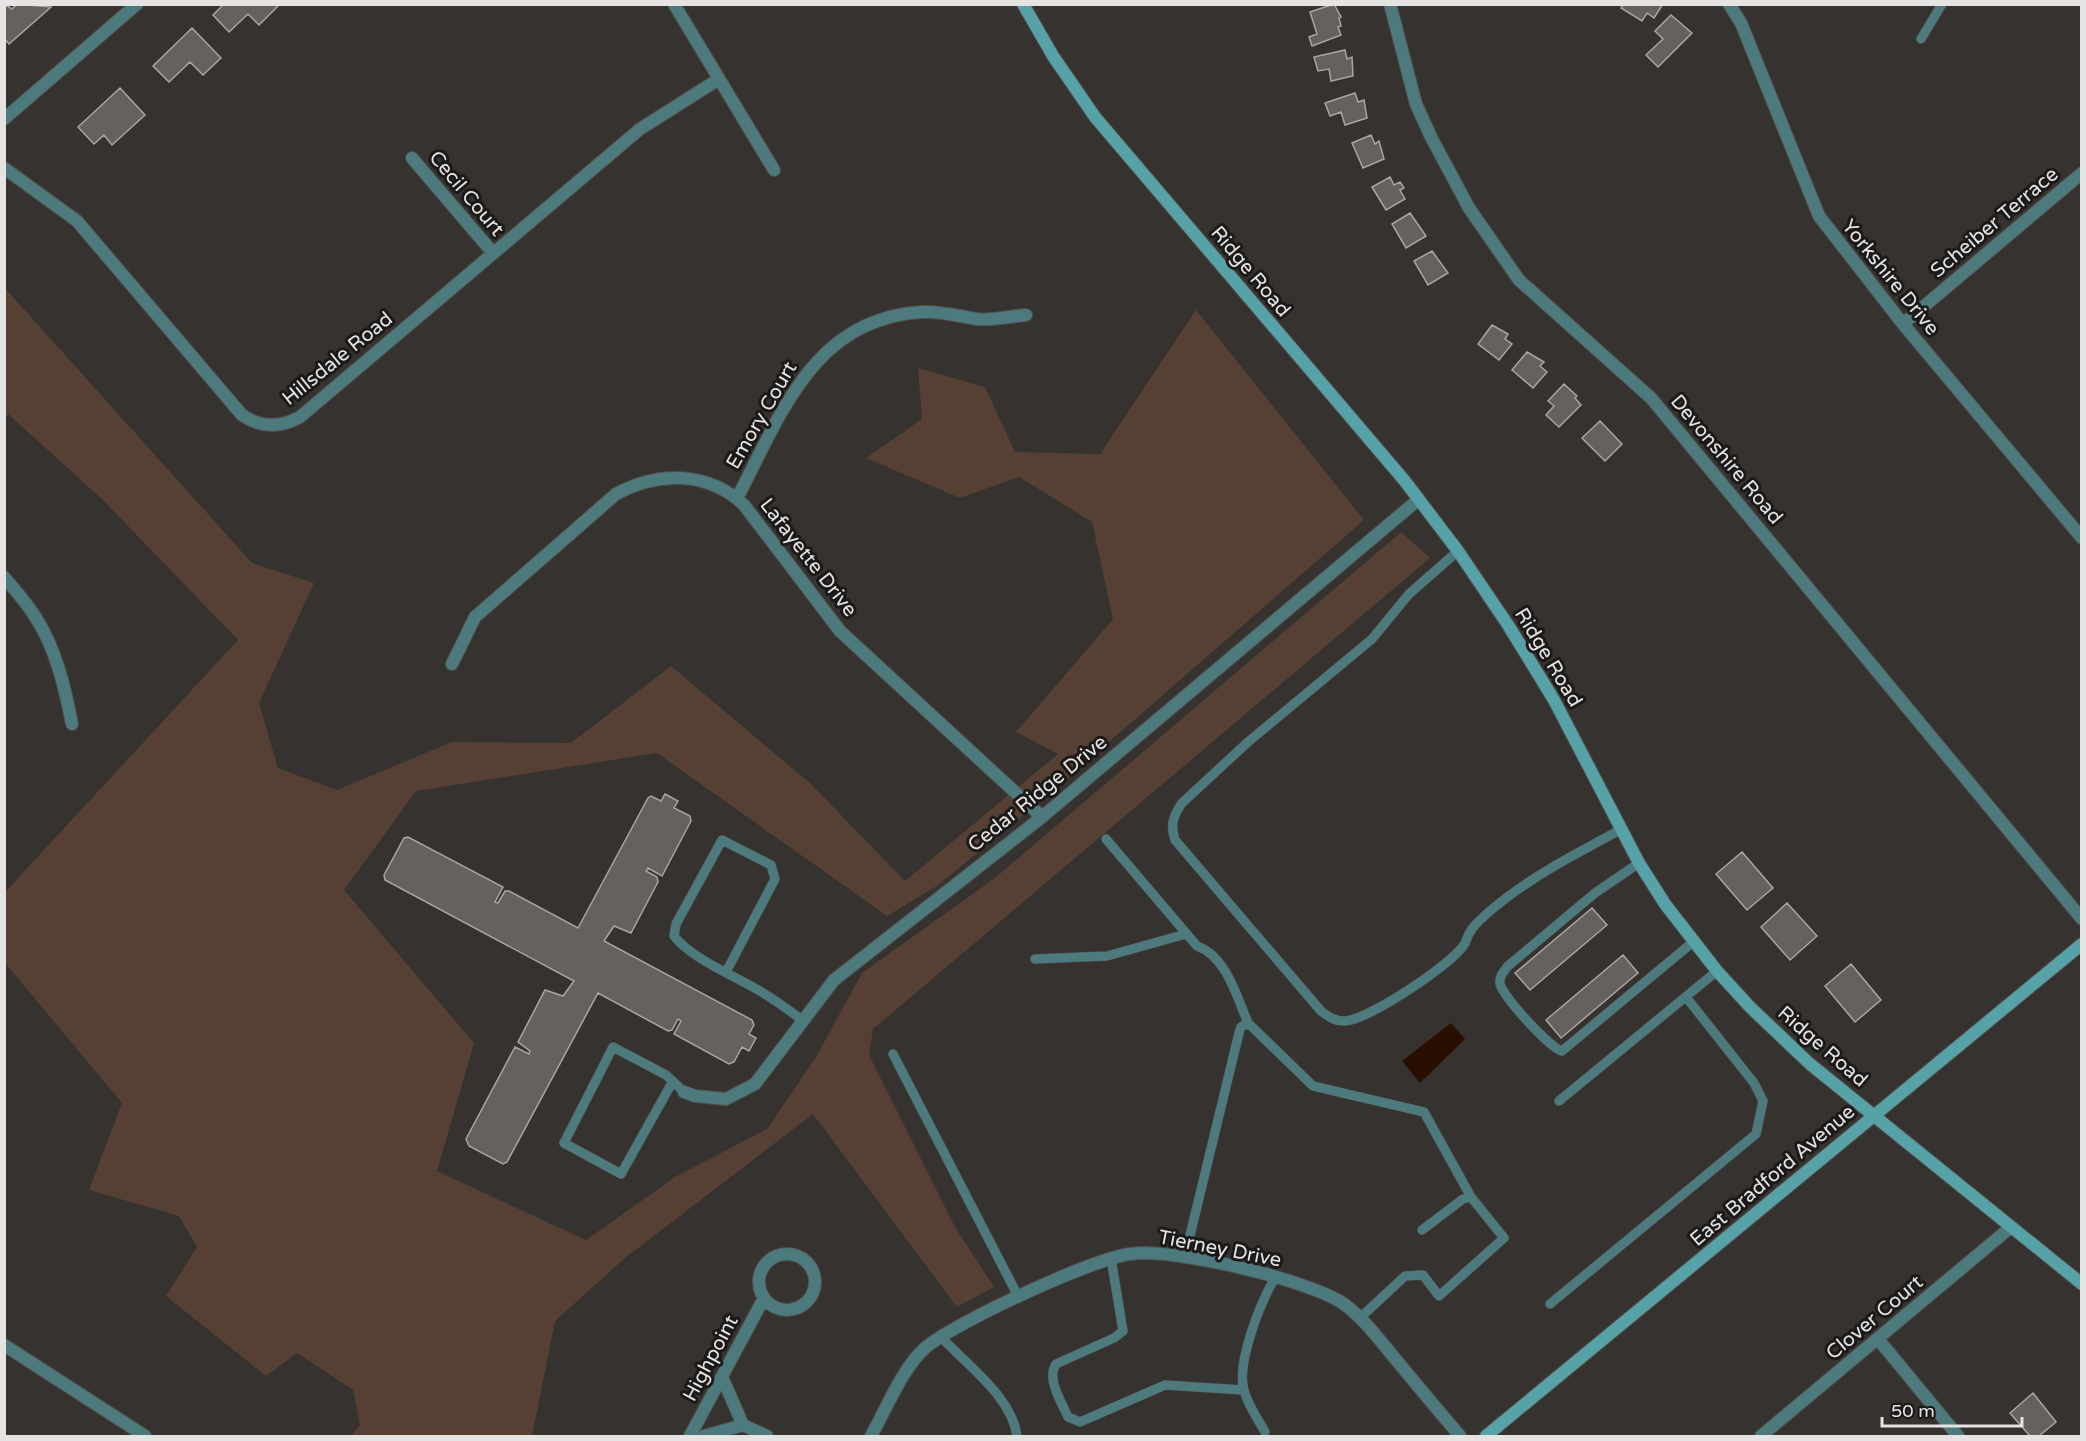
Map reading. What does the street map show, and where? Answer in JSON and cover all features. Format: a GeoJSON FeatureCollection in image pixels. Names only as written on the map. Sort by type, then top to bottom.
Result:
{"type":"FeatureCollection","features":[{"type":"Feature","properties":{"kind":"main road","name":"Ridge Road"},"geometry":{"type":"LineString","coordinates":[[1023,4],[1073,87],[1106,131],[1419,499],[1458,551],[1537,672],[1639,863],[1693,942],[1717,971],[1779,1036],[2082,1284]]}},
{"type":"Feature","properties":{"kind":"main road","name":"East Bradford Avenue"},"geometry":{"type":"LineString","coordinates":[[1486,1437],[2082,944]]}},
{"type":"Feature","properties":{"kind":"street"},"geometry":{"type":"LineString","coordinates":[[4,118],[137,4]]}},
{"type":"Feature","properties":{"kind":"street"},"geometry":{"type":"LineString","coordinates":[[674,4],[774,170]]}},
{"type":"Feature","properties":{"kind":"street","name":"Devonshire Road"},"geometry":{"type":"LineString","coordinates":[[1390,4],[1416,104],[1431,137],[1469,208],[1519,280],[1651,398],[2082,919]]}},
{"type":"Feature","properties":{"kind":"street","name":"Yorkshire Drive"},"geometry":{"type":"LineString","coordinates":[[1730,4],[1741,23],[1819,216],[1903,324],[2082,538]]}},
{"type":"Feature","properties":{"kind":"street","name":"Hillsdale Road"},"geometry":{"type":"LineString","coordinates":[[4,168],[77,221],[242,415],[267,425],[284,424],[300,417],[640,129],[719,80]]}},
{"type":"Feature","properties":{"kind":"street","name":"Cecil Court"},"geometry":{"type":"LineString","coordinates":[[412,158],[493,252]]}},
{"type":"Feature","properties":{"kind":"street","name":"Scheiber Terrace"},"geometry":{"type":"LineString","coordinates":[[1903,324],[2082,173]]}},
{"type":"Feature","properties":{"kind":"street","name":"Emory Court"},"geometry":{"type":"LineString","coordinates":[[737,498],[797,386],[821,355],[853,332],[887,318],[923,312],[951,313],[978,319],[1026,315]]}},
{"type":"Feature","properties":{"kind":"street","name":"Lafayette Drive"},"geometry":{"type":"LineString","coordinates":[[452,664],[474,617],[616,494],[645,481],[676,477],[706,482],[737,498],[755,516],[840,631],[1042,817]]}},
{"type":"Feature","properties":{"kind":"street","name":"Cedar Ridge Drive"},"geometry":{"type":"LineString","coordinates":[[684,1092],[695,1096],[726,1099],[755,1084],[834,980],[1042,817],[1419,499]]}},
{"type":"Feature","properties":{"kind":"street"},"geometry":{"type":"LineString","coordinates":[[4,577],[36,618],[49,644],[65,688],[72,724]]}},
{"type":"Feature","properties":{"kind":"street","name":"Clover Court"},"geometry":{"type":"LineString","coordinates":[[1761,1437],[2011,1227]]}},
{"type":"Feature","properties":{"kind":"street","name":"Tierney Drive"},"geometry":{"type":"LineString","coordinates":[[871,1437],[913,1361],[941,1337],[1019,1298],[1110,1258],[1149,1252],[1185,1256],[1275,1278],[1322,1292],[1342,1303],[1360,1318],[1460,1437]]}},
{"type":"Feature","properties":{"kind":"street"},"geometry":{"type":"LineString","coordinates":[[784,1254],[800,1257],[807,1262],[814,1279],[814,1288],[804,1303],[788,1310],[779,1308],[764,1298],[759,1281],[764,1265],[784,1254]]}},
{"type":"Feature","properties":{"kind":"street","name":"Highpoint"},"geometry":{"type":"LineString","coordinates":[[690,1437],[764,1298]]}},
{"type":"Feature","properties":{"kind":"street"},"geometry":{"type":"LineString","coordinates":[[1878,1339],[1958,1437]]}},
{"type":"Feature","properties":{"kind":"street"},"geometry":{"type":"LineString","coordinates":[[4,1345],[145,1437]]}},
{"type":"Feature","properties":{"kind":"street"},"geometry":{"type":"LineString","coordinates":[[722,1377],[743,1425],[767,1437]]}},
{"type":"Feature","properties":{"kind":"street"},"geometry":{"type":"LineString","coordinates":[[704,1437],[743,1425]]}},
{"type":"Feature","properties":{"kind":"lane"},"geometry":{"type":"LineString","coordinates":[[1921,39],[1942,4]]}},
{"type":"Feature","properties":{"kind":"lane"},"geometry":{"type":"LineString","coordinates":[[1458,551],[1409,594],[1372,639],[1248,742],[1182,803],[1174,815],[1171,829],[1175,840],[1321,1011],[1330,1018],[1343,1021],[1373,1012],[1409,987],[1422,982],[1464,945],[1470,931],[1504,900],[1546,870],[1620,830]]}},
{"type":"Feature","properties":{"kind":"lane"},"geometry":{"type":"LineString","coordinates":[[1106,839],[1197,946],[1213,955],[1230,982],[1248,1023],[1313,1086],[1424,1112],[1471,1197],[1504,1238],[1439,1296],[1423,1275],[1405,1276],[1360,1318]]}},
{"type":"Feature","properties":{"kind":"lane"},"geometry":{"type":"LineString","coordinates":[[726,972],[775,879],[775,872],[771,866],[722,840],[673,931],[674,936],[684,946],[726,972],[761,991],[802,1020]]}},
{"type":"Feature","properties":{"kind":"lane"},"geometry":{"type":"LineString","coordinates":[[1639,863],[1594,893],[1508,966],[1501,975],[1501,988],[1544,1040],[1562,1052],[1693,942]]}},
{"type":"Feature","properties":{"kind":"lane"},"geometry":{"type":"LineString","coordinates":[[1035,959],[1107,956],[1186,934]]}},
{"type":"Feature","properties":{"kind":"lane"},"geometry":{"type":"LineString","coordinates":[[1559,1101],[1717,971]]}},
{"type":"Feature","properties":{"kind":"lane"},"geometry":{"type":"LineString","coordinates":[[1550,1304],[1756,1134],[1763,1101],[1754,1083],[1686,996]]}},
{"type":"Feature","properties":{"kind":"lane"},"geometry":{"type":"LineString","coordinates":[[1185,1256],[1239,1033],[1241,1027],[1248,1023]]}},
{"type":"Feature","properties":{"kind":"lane"},"geometry":{"type":"LineString","coordinates":[[673,1081],[621,1174],[564,1143],[614,1047],[666,1075],[673,1081],[684,1092]]}},
{"type":"Feature","properties":{"kind":"lane"},"geometry":{"type":"LineString","coordinates":[[893,1054],[1019,1298]]}},
{"type":"Feature","properties":{"kind":"lane"},"geometry":{"type":"LineString","coordinates":[[1422,1230],[1463,1199],[1471,1197]]}},
{"type":"Feature","properties":{"kind":"lane"},"geometry":{"type":"LineString","coordinates":[[1110,1258],[1123,1331],[1114,1338],[1056,1364],[1053,1368],[1053,1380],[1068,1417],[1080,1422],[1166,1385],[1244,1390]]}},
{"type":"Feature","properties":{"kind":"lane"},"geometry":{"type":"LineString","coordinates":[[1264,1432],[1244,1390],[1242,1365],[1267,1292],[1275,1278]]}},
{"type":"Feature","properties":{"kind":"lane"},"geometry":{"type":"LineString","coordinates":[[941,1337],[998,1397],[1016,1422],[1017,1437]]}},
{"type":"Feature","properties":{"kind":"shaded area"},"geometry":{"type":"Polygon","coordinates":[[[4,287],[252,563],[314,583],[259,703],[278,768],[337,790],[452,742],[571,743],[671,666],[811,784],[905,881],[1058,754],[1016,732],[1113,619],[1092,522],[1019,477],[960,498],[866,458],[922,419],[918,368],[985,387],[1015,452],[1100,454],[1196,310],[1364,520],[1048,795],[937,886],[887,916],[657,753],[416,791],[344,890],[474,1043],[437,1171],[586,1240],[675,1177],[767,1129],[816,1057],[862,973],[995,878],[1401,532],[1430,558],[873,1029],[869,1055],[955,1227],[994,1287],[957,1307],[813,1114],[625,1258],[555,1321],[532,1436],[351,1436],[360,1425],[353,1390],[297,1353],[266,1376],[166,1296],[197,1247],[179,1216],[89,1190],[122,1103],[6,964],[6,891],[238,640],[103,500],[8,414],[5,418],[4,287]]]}},
{"type":"Feature","properties":{"kind":"shaded area"},"geometry":{"type":"Polygon","coordinates":[[[1451,1023],[1465,1039],[1420,1083],[1402,1061],[1451,1023]]]}},
{"type":"Feature","properties":{"kind":"building"},"geometry":{"type":"Polygon","coordinates":[[[4,4],[12,9],[17,4],[51,7],[9,44],[4,38],[4,4]]]}},
{"type":"Feature","properties":{"kind":"building"},"geometry":{"type":"Polygon","coordinates":[[[224,4],[280,4],[259,25],[248,14],[229,32],[213,15],[224,4]]]}},
{"type":"Feature","properties":{"kind":"building"},"geometry":{"type":"Polygon","coordinates":[[[1334,4],[1341,17],[1339,18],[1341,26],[1338,27],[1341,35],[1312,46],[1309,37],[1317,34],[1310,12],[1334,4]]]}},
{"type":"Feature","properties":{"kind":"building"},"geometry":{"type":"Polygon","coordinates":[[[1623,4],[1663,4],[1654,18],[1647,13],[1642,21],[1621,8],[1623,4]]]}},
{"type":"Feature","properties":{"kind":"building"},"geometry":{"type":"Polygon","coordinates":[[[1671,15],[1692,33],[1658,67],[1646,55],[1663,39],[1655,31],[1671,15]]]}},
{"type":"Feature","properties":{"kind":"building"},"geometry":{"type":"Polygon","coordinates":[[[192,28],[221,58],[203,75],[190,62],[169,82],[153,66],[192,28]]]}},
{"type":"Feature","properties":{"kind":"building"},"geometry":{"type":"Polygon","coordinates":[[[1345,50],[1347,59],[1352,57],[1353,76],[1331,81],[1329,69],[1318,71],[1314,57],[1345,50]]]}},
{"type":"Feature","properties":{"kind":"building"},"geometry":{"type":"Polygon","coordinates":[[[120,88],[145,115],[112,145],[104,135],[94,144],[78,127],[120,88]]]}},
{"type":"Feature","properties":{"kind":"building"},"geometry":{"type":"Polygon","coordinates":[[[1355,93],[1358,102],[1364,100],[1367,118],[1345,125],[1341,112],[1330,116],[1325,103],[1355,93]]]}},
{"type":"Feature","properties":{"kind":"building"},"geometry":{"type":"Polygon","coordinates":[[[1371,135],[1375,144],[1379,141],[1384,159],[1363,168],[1352,143],[1371,135]]]}},
{"type":"Feature","properties":{"kind":"building"},"geometry":{"type":"Polygon","coordinates":[[[1390,177],[1394,185],[1400,182],[1404,188],[1400,190],[1405,199],[1386,210],[1372,187],[1390,177]]]}},
{"type":"Feature","properties":{"kind":"building"},"geometry":{"type":"Polygon","coordinates":[[[1410,213],[1426,236],[1406,248],[1392,224],[1410,213]]]}},
{"type":"Feature","properties":{"kind":"building"},"geometry":{"type":"Polygon","coordinates":[[[1432,251],[1448,273],[1428,285],[1414,261],[1432,251]]]}},
{"type":"Feature","properties":{"kind":"building"},"geometry":{"type":"Polygon","coordinates":[[[1492,325],[1508,334],[1505,339],[1512,344],[1499,360],[1478,344],[1492,325]]]}},
{"type":"Feature","properties":{"kind":"building"},"geometry":{"type":"Polygon","coordinates":[[[1527,352],[1544,362],[1540,366],[1547,372],[1533,388],[1512,370],[1527,352]]]}},
{"type":"Feature","properties":{"kind":"building"},"geometry":{"type":"Polygon","coordinates":[[[1564,384],[1577,396],[1575,398],[1581,405],[1559,427],[1546,415],[1554,406],[1548,401],[1564,384]]]}},
{"type":"Feature","properties":{"kind":"building"},"geometry":{"type":"Polygon","coordinates":[[[1600,421],[1622,444],[1605,461],[1582,438],[1600,421]]]}},
{"type":"Feature","properties":{"kind":"building"},"geometry":{"type":"Polygon","coordinates":[[[665,794],[678,801],[674,808],[690,816],[691,821],[662,876],[648,868],[646,871],[657,877],[658,882],[631,933],[614,926],[604,941],[752,1020],[754,1025],[749,1034],[756,1038],[749,1051],[742,1047],[734,1062],[729,1064],[674,1034],[681,1021],[678,1019],[672,1030],[668,1031],[598,993],[507,1162],[503,1164],[469,1146],[466,1139],[515,1047],[529,1054],[530,1051],[518,1042],[545,990],[563,996],[574,981],[385,880],[384,875],[404,838],[408,837],[503,887],[495,902],[498,903],[505,891],[509,891],[578,928],[648,798],[651,796],[661,801],[665,794]]]}},
{"type":"Feature","properties":{"kind":"building"},"geometry":{"type":"Polygon","coordinates":[[[1742,852],[1773,888],[1747,910],[1716,874],[1742,852]]]}},
{"type":"Feature","properties":{"kind":"building"},"geometry":{"type":"Polygon","coordinates":[[[1787,903],[1817,936],[1790,960],[1761,927],[1787,903]]]}},
{"type":"Feature","properties":{"kind":"building"},"geometry":{"type":"Polygon","coordinates":[[[1592,908],[1607,925],[1530,990],[1515,973],[1592,908]]]}},
{"type":"Feature","properties":{"kind":"building"},"geometry":{"type":"Polygon","coordinates":[[[1623,955],[1638,973],[1561,1038],[1546,1020],[1623,955]]]}},
{"type":"Feature","properties":{"kind":"building"},"geometry":{"type":"Polygon","coordinates":[[[1851,964],[1881,1000],[1855,1022],[1825,986],[1851,964]]]}},
{"type":"Feature","properties":{"kind":"building"},"geometry":{"type":"Polygon","coordinates":[[[2033,1393],[2056,1422],[2039,1436],[2030,1436],[2010,1413],[2033,1393]]]}}]}
